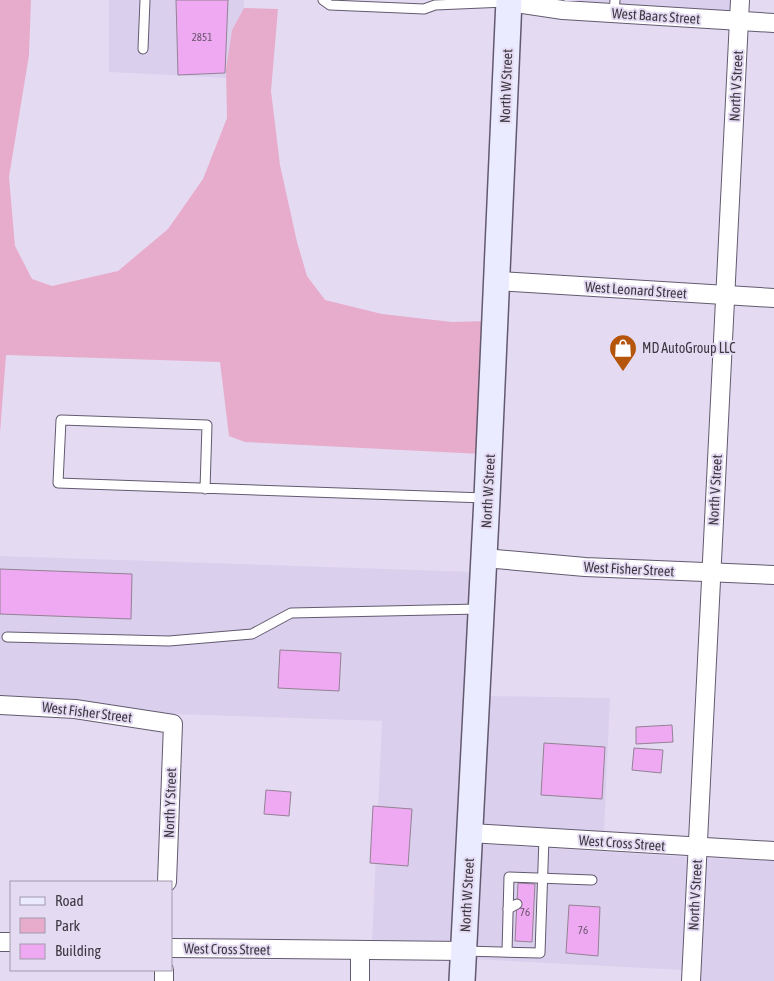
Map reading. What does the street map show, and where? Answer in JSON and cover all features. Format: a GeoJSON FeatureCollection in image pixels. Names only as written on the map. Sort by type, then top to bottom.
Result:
{"type":"FeatureCollection","features":[{"type":"Feature","properties":{"kind":"main road","name":"North W Street"},"geometry":{"type":"LineString","coordinates":[[462,981],[498,281],[509,1]]}},
{"type":"Feature","properties":{"kind":"street","name":"North V Street"},"geometry":{"type":"LineString","coordinates":[[691,981],[740,0]]}},
{"type":"Feature","properties":{"kind":"street","name":"West Baars Street"},"geometry":{"type":"LineString","coordinates":[[509,1],[563,10],[615,7],[739,21],[774,23]]}},
{"type":"Feature","properties":{"kind":"street","name":"West Leonard Street"},"geometry":{"type":"LineString","coordinates":[[498,281],[774,298]]}},
{"type":"Feature","properties":{"kind":"street","name":"West Fisher Street"},"geometry":{"type":"LineString","coordinates":[[484,558],[585,567],[774,576]]}},
{"type":"Feature","properties":{"kind":"street","name":"West Fisher Street"},"geometry":{"type":"LineString","coordinates":[[0,705],[75,709],[173,724]]}},
{"type":"Feature","properties":{"kind":"street","name":"North Y Street"},"geometry":{"type":"LineString","coordinates":[[167,881],[173,724]]}},
{"type":"Feature","properties":{"kind":"street","name":"West Cross Street"},"geometry":{"type":"LineString","coordinates":[[470,833],[697,848],[774,851]]}},
{"type":"Feature","properties":{"kind":"street","name":"West Cross Street"},"geometry":{"type":"LineString","coordinates":[[172,948],[464,951]]}},
{"type":"Feature","properties":{"kind":"street"},"geometry":{"type":"LineString","coordinates":[[360,950],[360,981]]}},
{"type":"Feature","properties":{"kind":"lane"},"geometry":{"type":"LineString","coordinates":[[143,49],[145,0]]}},
{"type":"Feature","properties":{"kind":"lane"},"geometry":{"type":"LineString","coordinates":[[323,0],[330,5],[424,9],[435,2],[509,1]]}},
{"type":"Feature","properties":{"kind":"lane"},"geometry":{"type":"LineString","coordinates":[[205,488],[207,426],[61,420],[58,483],[487,498]]}},
{"type":"Feature","properties":{"kind":"lane"},"geometry":{"type":"LineString","coordinates":[[7,637],[169,642],[252,634],[291,613],[482,609]]}},
{"type":"Feature","properties":{"kind":"lane"},"geometry":{"type":"LineString","coordinates":[[464,951],[540,953],[537,917],[538,894],[543,878],[544,838]]}},
{"type":"Feature","properties":{"kind":"lane"},"geometry":{"type":"LineString","coordinates":[[507,952],[512,930],[508,909],[509,877],[592,880]]}},
{"type":"Feature","properties":{"kind":"lane"},"geometry":{"type":"LineString","coordinates":[[508,909],[517,904]]}},
{"type":"Feature","properties":{"kind":"shaded area"},"geometry":{"type":"Polygon","coordinates":[[[109,0],[244,0],[244,8],[232,30],[226,78],[109,72],[109,0]]]}},
{"type":"Feature","properties":{"kind":"shaded area"},"geometry":{"type":"Polygon","coordinates":[[[564,0],[732,0],[731,11],[564,0]]]}},
{"type":"Feature","properties":{"kind":"shaded area"},"geometry":{"type":"Polygon","coordinates":[[[0,556],[475,572],[456,941],[372,941],[382,721],[172,714],[76,699],[0,695],[0,556]]]}},
{"type":"Feature","properties":{"kind":"shaded area"},"geometry":{"type":"Polygon","coordinates":[[[486,696],[610,698],[604,832],[479,824],[486,696]]]}},
{"type":"Feature","properties":{"kind":"shaded area"},"geometry":{"type":"Polygon","coordinates":[[[478,844],[688,857],[683,970],[472,959],[478,844]]]}},
{"type":"Feature","properties":{"kind":"shaded area"},"geometry":{"type":"Polygon","coordinates":[[[705,858],[774,861],[774,981],[700,981],[705,858]]]}},
{"type":"Feature","properties":{"kind":"green space"},"geometry":{"type":"Polygon","coordinates":[[[0,0],[31,0],[29,55],[9,177],[15,246],[32,279],[52,286],[118,271],[168,229],[203,179],[227,118],[226,69],[232,30],[244,8],[278,9],[271,91],[280,165],[297,242],[307,276],[325,300],[382,314],[452,322],[487,321],[481,454],[245,442],[229,436],[220,362],[6,355],[0,433],[0,0]]]}},
{"type":"Feature","properties":{"kind":"building"},"geometry":{"type":"Polygon","coordinates":[[[176,0],[228,0],[225,73],[178,75],[176,0]]]}},
{"type":"Feature","properties":{"kind":"building"},"geometry":{"type":"Polygon","coordinates":[[[0,569],[132,574],[131,619],[0,614],[0,569]]]}},
{"type":"Feature","properties":{"kind":"building"},"geometry":{"type":"Polygon","coordinates":[[[280,650],[341,653],[339,691],[278,688],[280,650]]]}},
{"type":"Feature","properties":{"kind":"building"},"geometry":{"type":"Polygon","coordinates":[[[672,725],[673,742],[636,744],[636,727],[672,725]]]}},
{"type":"Feature","properties":{"kind":"building"},"geometry":{"type":"Polygon","coordinates":[[[544,743],[605,747],[602,799],[541,795],[544,743]]]}},
{"type":"Feature","properties":{"kind":"building"},"geometry":{"type":"Polygon","coordinates":[[[634,748],[663,750],[661,773],[632,770],[634,748]]]}},
{"type":"Feature","properties":{"kind":"building"},"geometry":{"type":"Polygon","coordinates":[[[266,790],[291,792],[289,816],[264,814],[266,790]]]}},
{"type":"Feature","properties":{"kind":"building"},"geometry":{"type":"Polygon","coordinates":[[[373,806],[412,809],[408,866],[370,863],[373,806]]]}},
{"type":"Feature","properties":{"kind":"building"},"geometry":{"type":"Polygon","coordinates":[[[518,883],[535,884],[532,942],[515,941],[518,883]]]}},
{"type":"Feature","properties":{"kind":"building"},"geometry":{"type":"Polygon","coordinates":[[[569,905],[600,907],[598,956],[566,953],[569,905]]]}},
{"type":"Feature","properties":{"kind":"place","name":"MD AutoGroup LLC"},"geometry":{"type":"Point","coordinates":[623,372]}}]}
